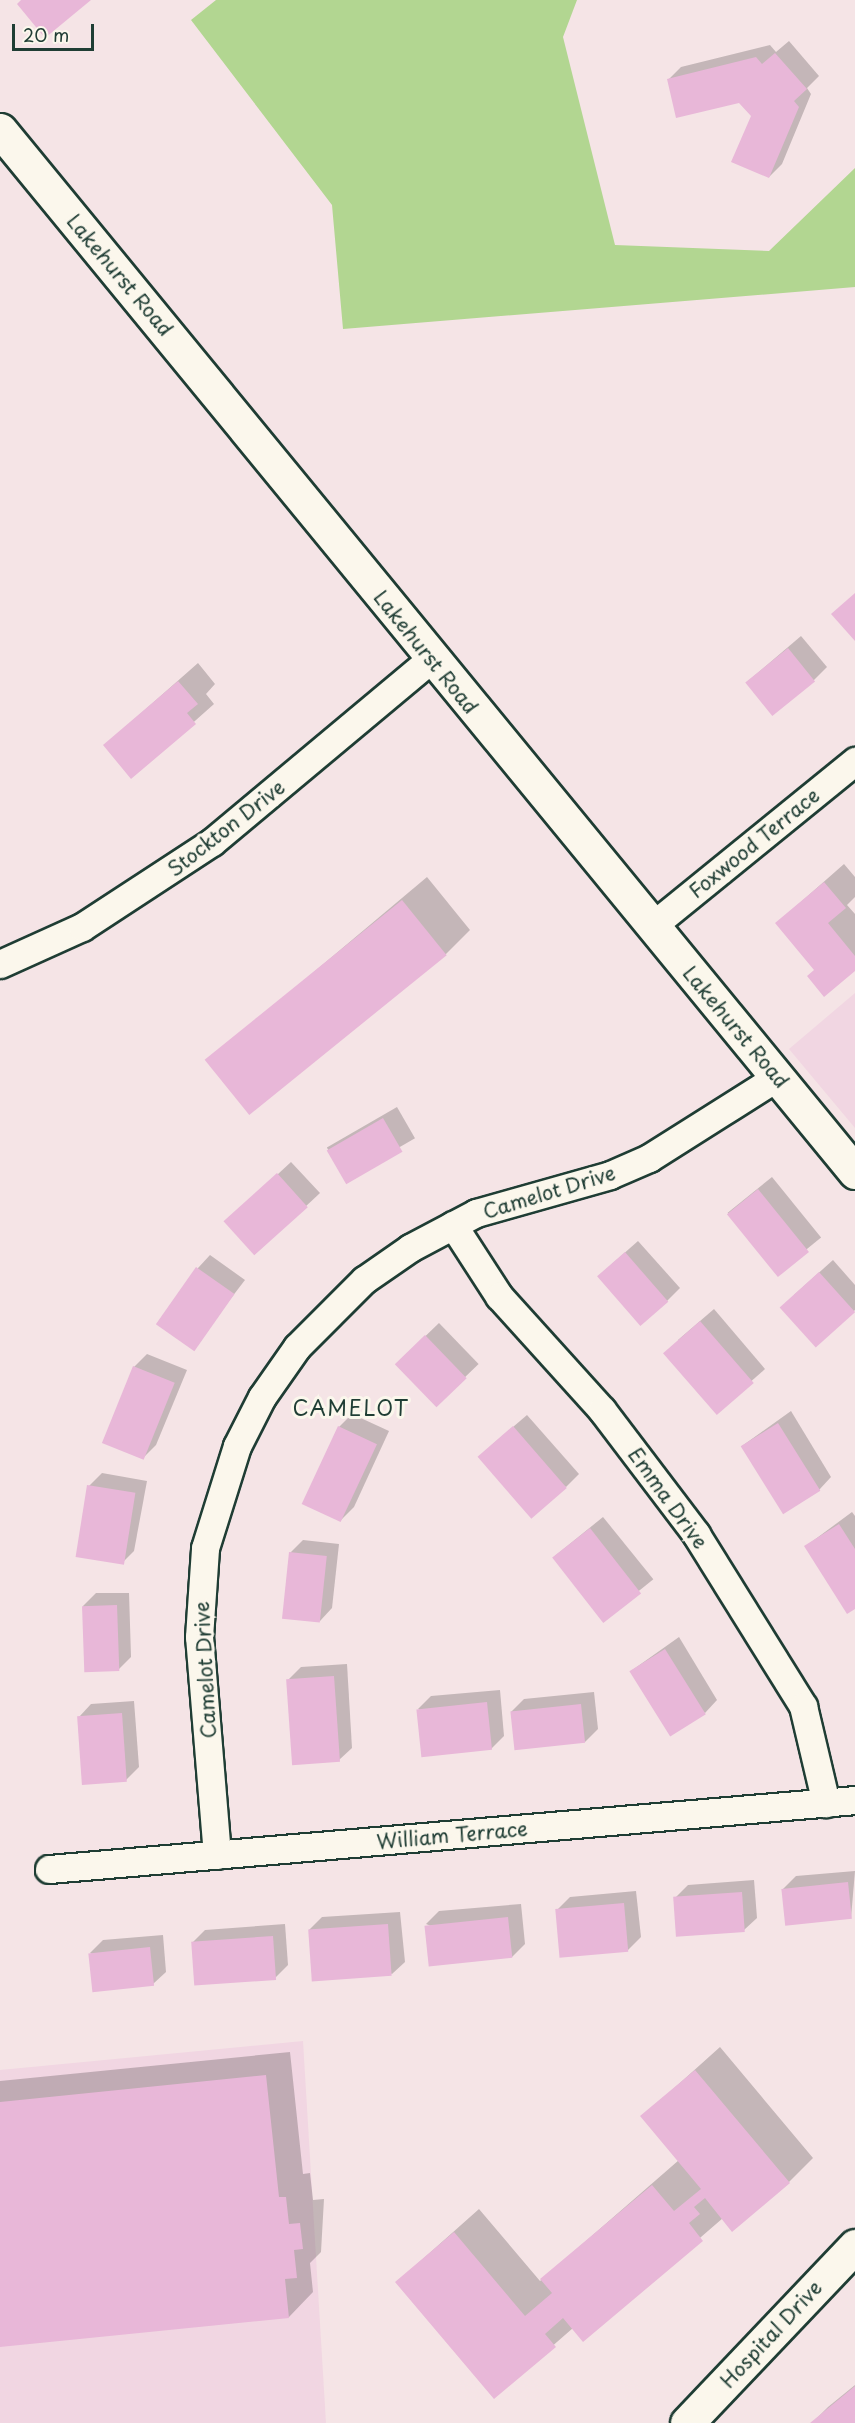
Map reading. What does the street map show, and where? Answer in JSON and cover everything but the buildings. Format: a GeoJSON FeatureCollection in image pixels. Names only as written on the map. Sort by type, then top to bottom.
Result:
{"type":"FeatureCollection","features":[{"type":"Feature","properties":{"kind":"main road","name":"Lakehurst Road"},"geometry":{"type":"LineString","coordinates":[[0,130],[431,659],[855,1172]]}},
{"type":"Feature","properties":{"kind":"main road","name":"Hospital Drive"},"geometry":{"type":"LineString","coordinates":[[687,2423],[855,2246]]}},
{"type":"Feature","properties":{"kind":"street","name":"Stockton Drive"},"geometry":{"type":"LineString","coordinates":[[0,964],[82,927],[212,842],[431,659]]}},
{"type":"Feature","properties":{"kind":"street","name":"Foxwood Terrace"},"geometry":{"type":"LineString","coordinates":[[652,926],[855,760]]}},
{"type":"Feature","properties":{"kind":"street","name":"Camelot Drive"},"geometry":{"type":"LineString","coordinates":[[217,1855],[199,1609],[211,1523],[237,1446],[262,1397],[316,1325],[388,1262],[453,1225],[504,1203],[630,1167],[685,1138],[777,1077]]}},
{"type":"Feature","properties":{"kind":"street","name":"Emma Drive"},"geometry":{"type":"LineString","coordinates":[[453,1225],[499,1296],[602,1410],[702,1544],[803,1706],[826,1803]]}},
{"type":"Feature","properties":{"kind":"street","name":"William Terrace"},"geometry":{"type":"LineString","coordinates":[[49,1869],[855,1800]]}},
{"type":"Feature","properties":{"kind":"shaded area"},"geometry":{"type":"Polygon","coordinates":[[[855,993],[855,1128],[789,1049],[855,993]]]}},
{"type":"Feature","properties":{"kind":"shaded area"},"geometry":{"type":"Polygon","coordinates":[[[303,2041],[326,2423],[0,2423],[0,2070],[303,2041]]]}},
{"type":"Feature","properties":{"kind":"green space"},"geometry":{"type":"Polygon","coordinates":[[[216,0],[577,0],[563,37],[615,245],[769,251],[855,168],[855,287],[343,329],[332,205],[191,20],[216,0]]]}},
{"type":"Feature","properties":{"kind":"district","name":"CAMELOT"},"geometry":{"type":"Point","coordinates":[351,1407]}}]}
